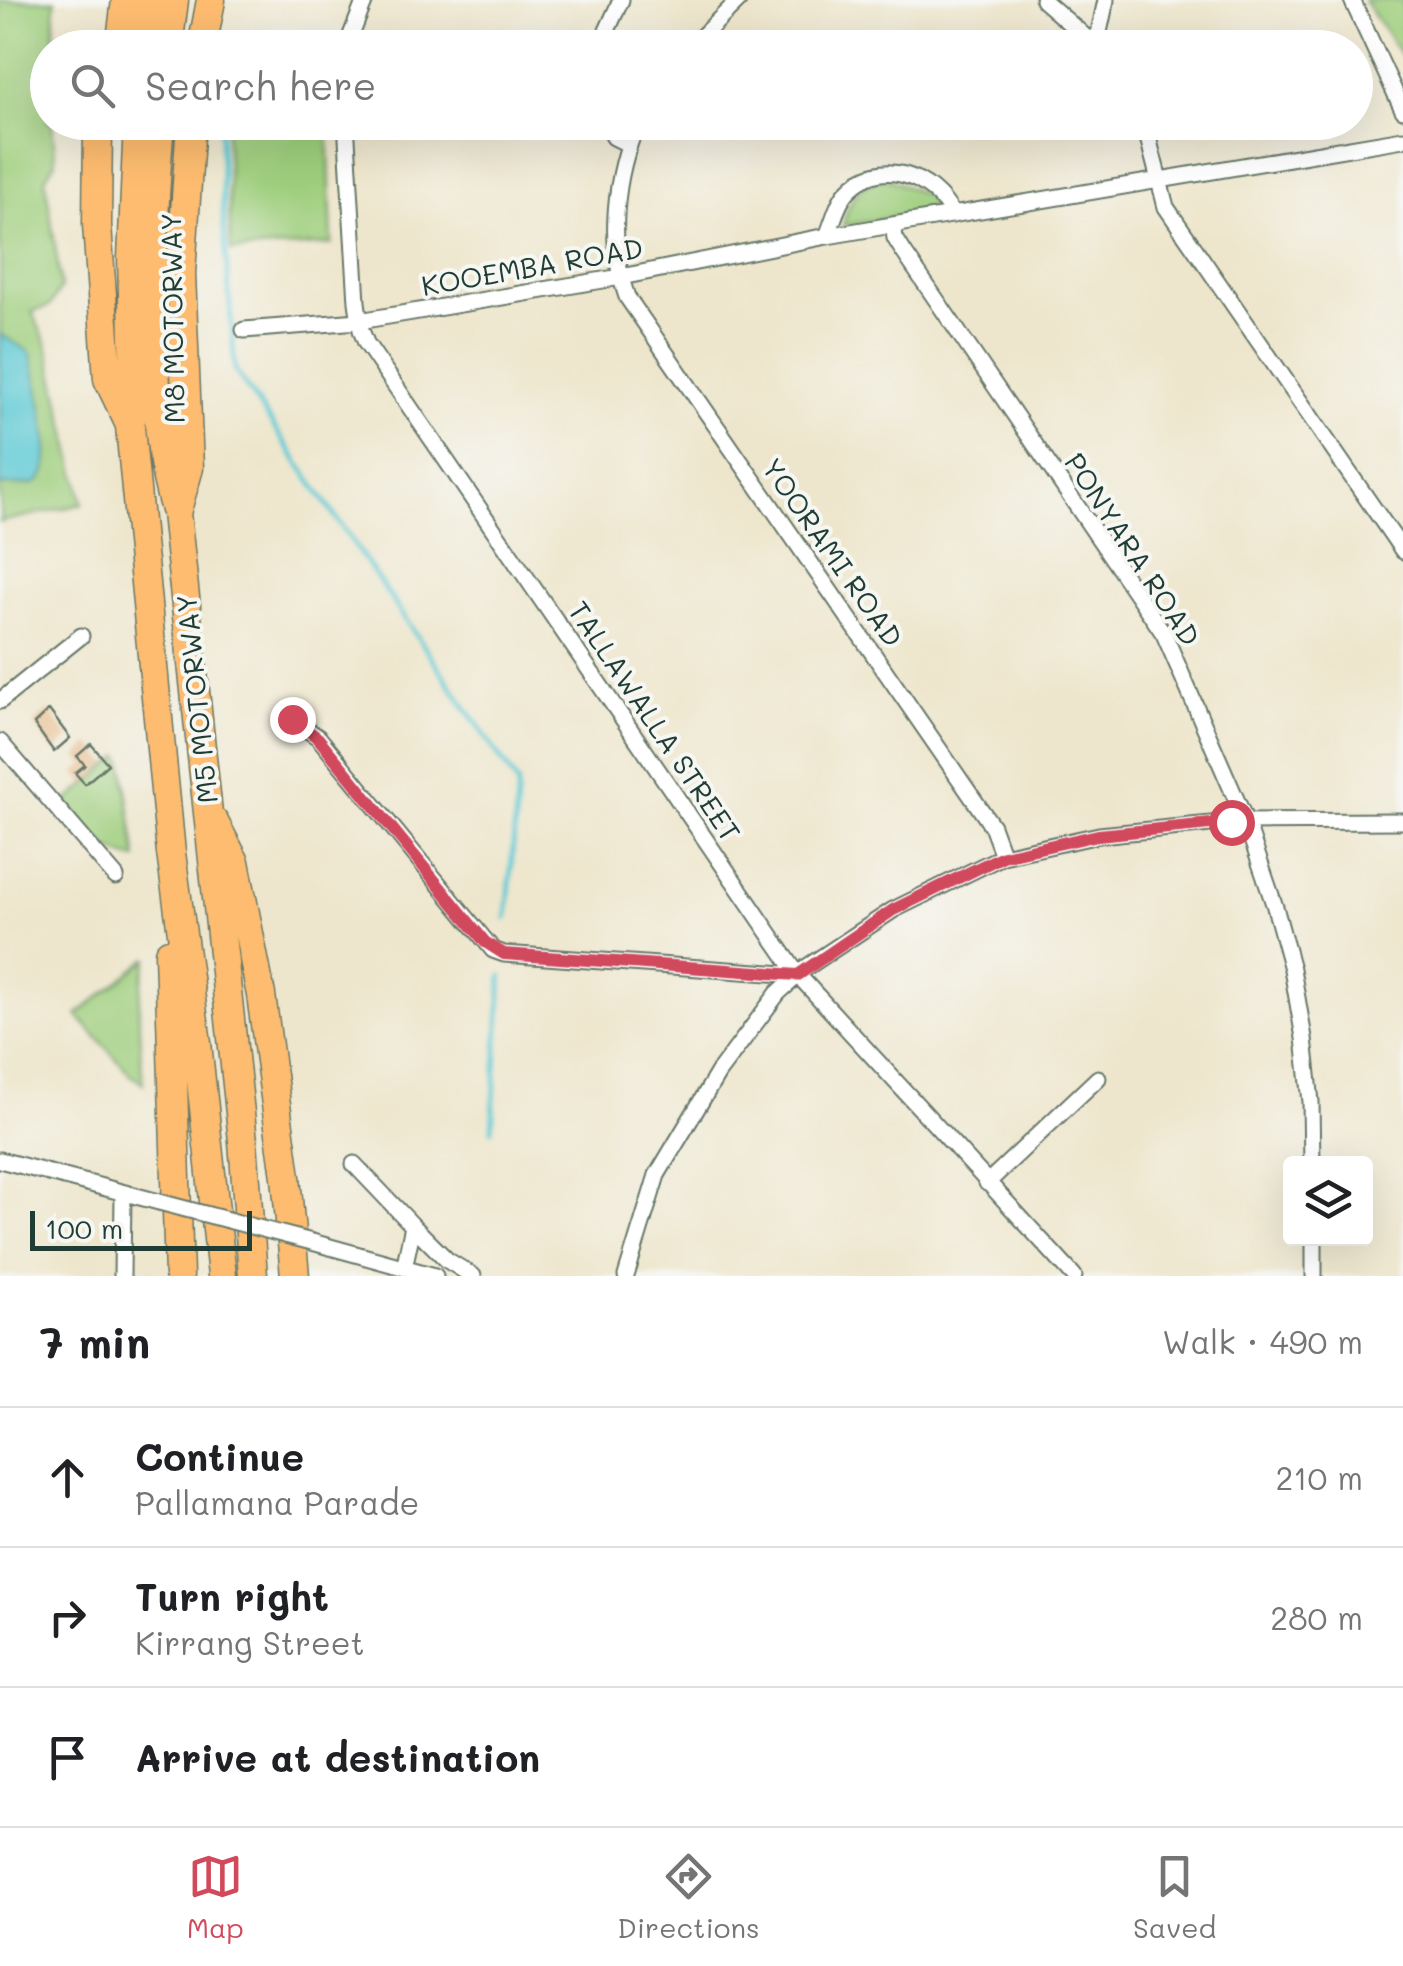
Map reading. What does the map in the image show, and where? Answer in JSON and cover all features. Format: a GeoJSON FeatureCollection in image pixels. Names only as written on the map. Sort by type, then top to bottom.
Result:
{"type":"FeatureCollection","features":[{"type":"Feature","properties":{"kind":"highway"},"geometry":{"type":"LineString","coordinates":[[104,30],[108,0]]}},
{"type":"Feature","properties":{"kind":"highway"},"geometry":{"type":"LineString","coordinates":[[122,30],[126,0]]}},
{"type":"Feature","properties":{"kind":"highway"},"geometry":{"type":"LineString","coordinates":[[148,30],[152,0]]}},
{"type":"Feature","properties":{"kind":"highway"},"geometry":{"type":"LineString","coordinates":[[170,30],[174,0]]}},
{"type":"Feature","properties":{"kind":"highway"},"geometry":{"type":"LineString","coordinates":[[187,30],[192,0]]}},
{"type":"Feature","properties":{"kind":"highway"},"geometry":{"type":"LineString","coordinates":[[205,30],[211,0]]}},
{"type":"Feature","properties":{"kind":"highway"},"geometry":{"type":"LineString","coordinates":[[98,140],[97,225],[108,379],[130,427]]}},
{"type":"Feature","properties":{"kind":"highway","name":"M8 MOTORWAY"},"geometry":{"type":"LineString","coordinates":[[113,140],[114,326],[118,378],[130,427]]}},
{"type":"Feature","properties":{"kind":"highway","name":"M5 MOTORWAY"},"geometry":{"type":"LineString","coordinates":[[137,140],[132,258],[135,376],[130,427],[171,853],[197,1043],[222,1276]]}},
{"type":"Feature","properties":{"kind":"highway","name":"M5 MOTORWAY"},"geometry":{"type":"LineString","coordinates":[[159,140],[152,230],[152,311],[163,475],[176,513],[243,1141],[253,1276]]}},
{"type":"Feature","properties":{"kind":"highway","name":"M8 MOTORWAY"},"geometry":{"type":"LineString","coordinates":[[174,140],[166,273],[178,470],[176,513]]}},
{"type":"Feature","properties":{"kind":"highway"},"geometry":{"type":"LineString","coordinates":[[176,513],[189,468],[181,274],[191,140]]}},
{"type":"Feature","properties":{"kind":"highway"},"geometry":{"type":"LineString","coordinates":[[208,812],[236,862],[274,1078],[295,1276]]}},
{"type":"Feature","properties":{"kind":"highway"},"geometry":{"type":"LineString","coordinates":[[171,853],[170,974],[178,1276]]}},
{"type":"Feature","properties":{"kind":"street"},"geometry":{"type":"LineString","coordinates":[[353,30],[365,0]]}},
{"type":"Feature","properties":{"kind":"street"},"geometry":{"type":"LineString","coordinates":[[608,30],[622,0]]}},
{"type":"Feature","properties":{"kind":"street"},"geometry":{"type":"LineString","coordinates":[[709,30],[740,0]]}},
{"type":"Feature","properties":{"kind":"street"},"geometry":{"type":"LineString","coordinates":[[1043,0],[1078,30]]}},
{"type":"Feature","properties":{"kind":"street"},"geometry":{"type":"LineString","coordinates":[[1100,30],[1106,0]]}},
{"type":"Feature","properties":{"kind":"street"},"geometry":{"type":"LineString","coordinates":[[1352,0],[1366,30]]}},
{"type":"Feature","properties":{"kind":"street"},"geometry":{"type":"LineString","coordinates":[[1373,45],[1403,110]]}},
{"type":"Feature","properties":{"kind":"street","name":"KOOEMBA ROAD"},"geometry":{"type":"LineString","coordinates":[[244,330],[359,321],[1403,138]]}},
{"type":"Feature","properties":{"kind":"street","name":"TALLAWALLA STREET"},"geometry":{"type":"LineString","coordinates":[[347,140],[359,321],[366,343],[798,975],[1074,1276]]}},
{"type":"Feature","properties":{"kind":"street"},"geometry":{"type":"LineString","coordinates":[[620,140],[628,144]]}},
{"type":"Feature","properties":{"kind":"street"},"geometry":{"type":"LineString","coordinates":[[621,277],[616,217],[630,140]]}},
{"type":"Feature","properties":{"kind":"street"},"geometry":{"type":"LineString","coordinates":[[1149,140],[1166,207],[1403,551]]}},
{"type":"Feature","properties":{"kind":"street"},"geometry":{"type":"LineString","coordinates":[[827,236],[845,194],[869,174],[892,171],[922,181],[944,198],[953,215]]}},
{"type":"Feature","properties":{"kind":"street","name":"PONYARA ROAD"},"geometry":{"type":"LineString","coordinates":[[893,225],[903,251],[1164,634],[1246,822],[1292,969],[1312,1102],[1312,1156]]}},
{"type":"Feature","properties":{"kind":"street","name":"YOORAMI ROAD"},"geometry":{"type":"LineString","coordinates":[[621,277],[638,313],[992,826],[1003,856]]}},
{"type":"Feature","properties":{"kind":"street"},"geometry":{"type":"LineString","coordinates":[[0,700],[81,636]]}},
{"type":"Feature","properties":{"kind":"street"},"geometry":{"type":"LineString","coordinates":[[292,719],[318,738],[493,950],[504,954],[798,975]]}},
{"type":"Feature","properties":{"kind":"street"},"geometry":{"type":"LineString","coordinates":[[0,742],[116,877]]}},
{"type":"Feature","properties":{"kind":"street"},"geometry":{"type":"LineString","coordinates":[[626,1276],[657,1174],[718,1073],[778,993],[893,910],[1003,856],[1098,835],[1171,825],[1403,821]]}},
{"type":"Feature","properties":{"kind":"street"},"geometry":{"type":"LineString","coordinates":[[988,1182],[1098,1078]]}},
{"type":"Feature","properties":{"kind":"street"},"geometry":{"type":"LineString","coordinates":[[0,1160],[312,1242],[362,1264],[435,1276]]}},
{"type":"Feature","properties":{"kind":"street"},"geometry":{"type":"LineString","coordinates":[[354,1164],[447,1260],[473,1276]]}},
{"type":"Feature","properties":{"kind":"street"},"geometry":{"type":"LineString","coordinates":[[122,1276],[123,1193]]}},
{"type":"Feature","properties":{"kind":"street"},"geometry":{"type":"LineString","coordinates":[[404,1268],[413,1226]]}},
{"type":"Feature","properties":{"kind":"street"},"geometry":{"type":"LineString","coordinates":[[1314,1246],[1314,1276]]}},
{"type":"Feature","properties":{"kind":"green space"},"geometry":{"type":"Polygon","coordinates":[[[0,0],[55,0],[54,30],[30,30],[30,140],[54,140],[56,162],[45,178],[61,287],[50,306],[32,312],[47,344],[83,504],[0,522],[0,0]]]}},
{"type":"Feature","properties":{"kind":"green space"},"geometry":{"type":"Polygon","coordinates":[[[1364,0],[1403,0],[1403,58],[1364,0]]]}},
{"type":"Feature","properties":{"kind":"green space"},"geometry":{"type":"Polygon","coordinates":[[[227,140],[329,140],[332,244],[231,251],[227,140]]]}},
{"type":"Feature","properties":{"kind":"green space"},"geometry":{"type":"Polygon","coordinates":[[[888,179],[929,196],[937,210],[843,226],[857,193],[870,183],[888,179]]]}},
{"type":"Feature","properties":{"kind":"green space"},"geometry":{"type":"Polygon","coordinates":[[[120,756],[137,859],[105,845],[66,802],[120,756]]]}},
{"type":"Feature","properties":{"kind":"green space"},"geometry":{"type":"Polygon","coordinates":[[[149,957],[139,1003],[143,1083],[131,1075],[77,1015],[149,957]]]}},
{"type":"Feature","properties":{"kind":"water"},"geometry":{"type":"Polygon","coordinates":[[[0,334],[30,352],[47,438],[45,470],[40,480],[32,484],[0,486],[0,334]]]}},
{"type":"Feature","properties":{"kind":"building"},"geometry":{"type":"Polygon","coordinates":[[[49,710],[70,738],[54,752],[34,724],[49,710]]]}},
{"type":"Feature","properties":{"kind":"building"},"geometry":{"type":"Polygon","coordinates":[[[91,744],[108,764],[85,784],[75,773],[85,765],[77,756],[91,744]]]}},
{"type":"Feature","properties":{"kind":"waterway"},"geometry":{"type":"LineString","coordinates":[[221,140],[235,370],[518,784],[507,918]]}},
{"type":"Feature","properties":{"kind":"waterway"},"geometry":{"type":"LineString","coordinates":[[492,1130],[502,976]]}},
{"type":"Feature","properties":{"kind":"route"},"geometry":{"type":"LineString","coordinates":[[292,719],[318,738],[485,942],[504,954],[798,975],[893,910],[1003,856],[1098,835],[1231,822]]}}]}
